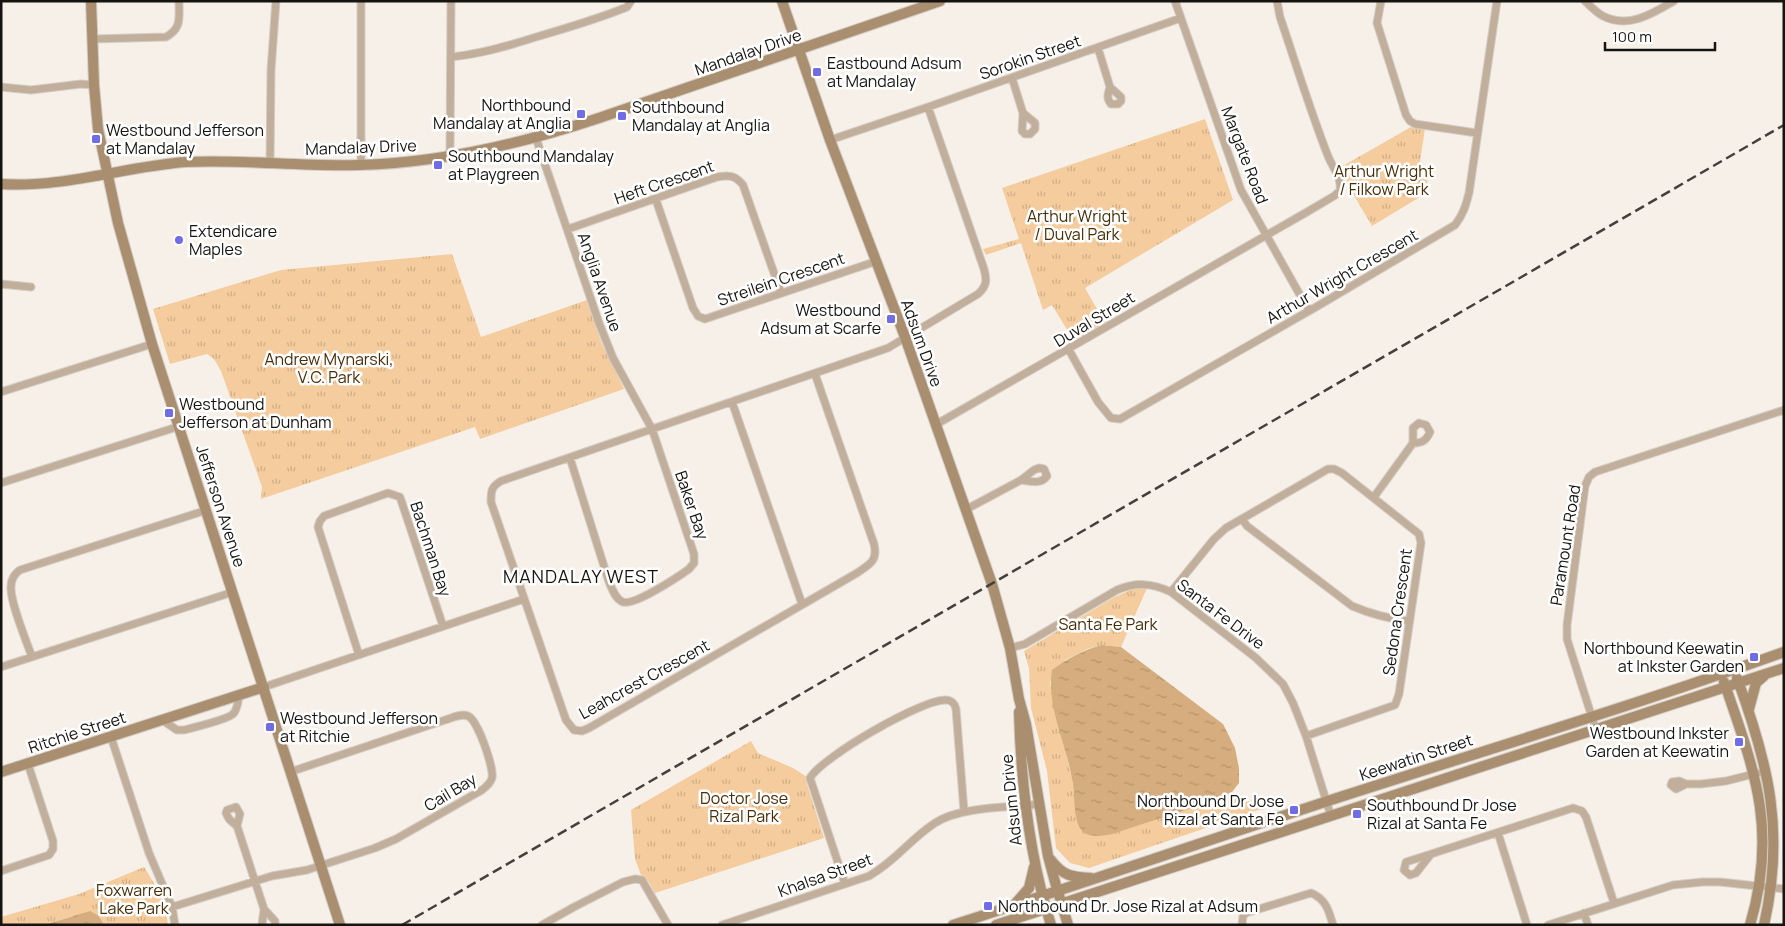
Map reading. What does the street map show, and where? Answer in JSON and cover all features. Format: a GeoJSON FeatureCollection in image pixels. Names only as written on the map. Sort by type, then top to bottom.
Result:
{"type":"FeatureCollection","features":[{"type":"Feature","properties":{"kind":"street","name":"Jefferson Avenue"},"geometry":{"type":"LineString","coordinates":[[91,1],[94,85],[98,128],[118,223],[152,344],[340,925]]}},
{"type":"Feature","properties":{"kind":"street"},"geometry":{"type":"LineString","coordinates":[[92,39],[166,37],[173,33],[179,25],[180,1]]}},
{"type":"Feature","properties":{"kind":"street"},"geometry":{"type":"LineString","coordinates":[[270,164],[271,70],[276,1]]}},
{"type":"Feature","properties":{"kind":"street"},"geometry":{"type":"LineString","coordinates":[[360,165],[361,1]]}},
{"type":"Feature","properties":{"kind":"street"},"geometry":{"type":"LineString","coordinates":[[450,156],[451,1]]}},
{"type":"Feature","properties":{"kind":"street"},"geometry":{"type":"LineString","coordinates":[[451,57],[480,53],[569,27],[627,7],[631,1]]}},
{"type":"Feature","properties":{"kind":"street","name":"Adsum Drive"},"geometry":{"type":"LineString","coordinates":[[782,1],[830,140],[905,337],[992,584],[1010,648],[1026,724],[1048,856],[1068,925]]}},
{"type":"Feature","properties":{"kind":"street","name":"Mandalay Drive"},"geometry":{"type":"LineString","coordinates":[[1,184],[44,184],[168,164],[200,161],[360,165],[414,161],[482,151],[536,138],[599,118],[940,1]]}},
{"type":"Feature","properties":{"kind":"street","name":"Margate Road"},"geometry":{"type":"LineString","coordinates":[[1175,1],[1241,190],[1309,311]]}},
{"type":"Feature","properties":{"kind":"street"},"geometry":{"type":"LineString","coordinates":[[1266,235],[1334,196],[1340,191],[1341,183],[1329,159],[1316,125],[1280,18],[1277,1]]}},
{"type":"Feature","properties":{"kind":"street"},"geometry":{"type":"LineString","coordinates":[[1381,1],[1376,23],[1406,115],[1410,121],[1415,124],[1477,133]]}},
{"type":"Feature","properties":{"kind":"street","name":"Arthur Wright Crescent"},"geometry":{"type":"LineString","coordinates":[[1069,350],[1098,402],[1111,418],[1120,419],[1455,225],[1466,208],[1497,1]]}},
{"type":"Feature","properties":{"kind":"street"},"geometry":{"type":"LineString","coordinates":[[1585,1],[1602,16],[1630,22],[1642,18],[1674,1]]}},
{"type":"Feature","properties":{"kind":"street","name":"Sorokin Street"},"geometry":{"type":"LineString","coordinates":[[830,140],[1181,18]]}},
{"type":"Feature","properties":{"kind":"street"},"geometry":{"type":"LineString","coordinates":[[1098,48],[1110,86]]}},
{"type":"Feature","properties":{"kind":"street"},"geometry":{"type":"LineString","coordinates":[[1012,78],[1023,113]]}},
{"type":"Feature","properties":{"kind":"street"},"geometry":{"type":"LineString","coordinates":[[1,87],[31,90],[81,84],[94,85]]}},
{"type":"Feature","properties":{"kind":"street","name":"Leahcrest Crescent"},"geometry":{"type":"LineString","coordinates":[[814,374],[876,553],[873,561],[589,728],[582,731],[574,730],[566,720],[491,502],[491,492],[494,485],[888,348],[985,288],[986,279],[928,107]]}},
{"type":"Feature","properties":{"kind":"street","name":"Anglia Avenue"},"geometry":{"type":"LineString","coordinates":[[536,138],[599,323],[613,358],[652,429]]}},
{"type":"Feature","properties":{"kind":"street","name":"Heft Crescent"},"geometry":{"type":"LineString","coordinates":[[568,229],[717,178],[729,175],[737,177],[743,185],[781,293]]}},
{"type":"Feature","properties":{"kind":"street","name":"Streilein Crescent"},"geometry":{"type":"LineString","coordinates":[[656,200],[690,301],[698,316],[705,319],[877,261]]}},
{"type":"Feature","properties":{"kind":"street","name":"Duval Street"},"geometry":{"type":"LineString","coordinates":[[935,426],[1266,235]]}},
{"type":"Feature","properties":{"kind":"street"},"geometry":{"type":"LineString","coordinates":[[1,284],[31,287]]}},
{"type":"Feature","properties":{"kind":"street"},"geometry":{"type":"LineString","coordinates":[[1,392],[152,344]]}},
{"type":"Feature","properties":{"kind":"street"},"geometry":{"type":"LineString","coordinates":[[732,402],[802,604]]}},
{"type":"Feature","properties":{"kind":"street","name":"Paramount Road"},"geometry":{"type":"LineString","coordinates":[[1596,730],[1567,639],[1585,486],[1589,477],[1595,472],[1784,410]]}},
{"type":"Feature","properties":{"kind":"street"},"geometry":{"type":"LineString","coordinates":[[1,484],[180,426]]}},
{"type":"Feature","properties":{"kind":"street","name":"Baker Bay"},"geometry":{"type":"LineString","coordinates":[[570,458],[612,588],[621,601],[629,603],[680,575],[689,569],[694,562],[694,554],[652,429]]}},
{"type":"Feature","properties":{"kind":"street"},"geometry":{"type":"LineString","coordinates":[[1374,497],[1413,444]]}},
{"type":"Feature","properties":{"kind":"street","name":"Sedona Crescent"},"geometry":{"type":"LineString","coordinates":[[1171,592],[1214,539],[1226,528],[1328,469],[1334,469],[1342,473],[1419,534],[1421,543],[1395,705],[1306,736]]}},
{"type":"Feature","properties":{"kind":"street"},"geometry":{"type":"LineString","coordinates":[[965,510],[1021,480]]}},
{"type":"Feature","properties":{"kind":"street","name":"Bachman Bay"},"geometry":{"type":"LineString","coordinates":[[359,655],[318,527],[324,516],[388,493],[400,497],[443,626]]}},
{"type":"Feature","properties":{"kind":"street"},"geometry":{"type":"LineString","coordinates":[[32,657],[13,599],[10,586],[13,575],[20,570],[207,510]]}},
{"type":"Feature","properties":{"kind":"street"},"geometry":{"type":"LineString","coordinates":[[1242,519],[1247,526],[1352,606],[1368,613],[1409,621]]}},
{"type":"Feature","properties":{"kind":"street","name":"Santa Fe Drive"},"geometry":{"type":"LineString","coordinates":[[1010,648],[1025,644],[1117,590],[1130,585],[1146,584],[1159,586],[1171,592],[1256,658],[1283,684],[1306,736],[1331,816]]}},
{"type":"Feature","properties":{"kind":"street"},"geometry":{"type":"LineString","coordinates":[[1,667],[233,592]]}},
{"type":"Feature","properties":{"kind":"street"},"geometry":{"type":"LineString","coordinates":[[264,687],[524,599]]}},
{"type":"Feature","properties":{"kind":"street","name":"Keewatin Street"},"geometry":{"type":"LineString","coordinates":[[953,925],[1058,892],[1326,802],[1592,717],[1784,652]]}},
{"type":"Feature","properties":{"kind":"street","name":"Keewatin Street"},"geometry":{"type":"LineString","coordinates":[[996,925],[1784,668]]}},
{"type":"Feature","properties":{"kind":"street"},"geometry":{"type":"LineString","coordinates":[[1734,670],[1768,770],[1777,822],[1779,888],[1764,925]]}},
{"type":"Feature","properties":{"kind":"street"},"geometry":{"type":"LineString","coordinates":[[1722,674],[1755,774],[1762,812],[1764,842],[1760,886],[1750,925]]}},
{"type":"Feature","properties":{"kind":"street"},"geometry":{"type":"LineString","coordinates":[[1748,710],[1756,683],[1766,674]]}},
{"type":"Feature","properties":{"kind":"street","name":"Ritchie Street"},"geometry":{"type":"LineString","coordinates":[[1,772],[264,687]]}},
{"type":"Feature","properties":{"kind":"street"},"geometry":{"type":"LineString","coordinates":[[162,720],[177,730],[184,730],[224,718],[232,715],[240,695]]}},
{"type":"Feature","properties":{"kind":"street","name":"Adsum Drive"},"geometry":{"type":"LineString","coordinates":[[1019,698],[1025,806],[1035,861],[1051,925]]}},
{"type":"Feature","properties":{"kind":"street"},"geometry":{"type":"LineString","coordinates":[[845,884],[810,778],[821,767],[858,740],[924,705],[938,701],[950,701],[955,705],[956,709],[964,811]]}},
{"type":"Feature","properties":{"kind":"street","name":"Cail Bay"},"geometry":{"type":"LineString","coordinates":[[290,772],[461,715],[467,715],[473,719],[491,768],[492,777],[490,784],[482,790],[396,839],[321,866]]}},
{"type":"Feature","properties":{"kind":"street"},"geometry":{"type":"LineString","coordinates":[[111,736],[149,853],[172,907],[174,925]]}},
{"type":"Feature","properties":{"kind":"street"},"geometry":{"type":"LineString","coordinates":[[1,871],[49,855],[53,849],[53,841],[28,764]]}},
{"type":"Feature","properties":{"kind":"street"},"geometry":{"type":"LineString","coordinates":[[1686,784],[1726,781],[1768,770]]}},
{"type":"Feature","properties":{"kind":"street","name":"Khalsa Street"},"geometry":{"type":"LineString","coordinates":[[722,925],[845,884],[884,868],[934,823],[943,818],[964,811],[1040,804]]}},
{"type":"Feature","properties":{"kind":"street"},"geometry":{"type":"LineString","coordinates":[[1431,854],[1573,808],[1582,811],[1586,816],[1614,903]]}},
{"type":"Feature","properties":{"kind":"street"},"geometry":{"type":"LineString","coordinates":[[237,826],[264,909],[262,925]]}},
{"type":"Feature","properties":{"kind":"street"},"geometry":{"type":"LineString","coordinates":[[1498,833],[1527,925]]}},
{"type":"Feature","properties":{"kind":"street"},"geometry":{"type":"LineString","coordinates":[[1048,856],[1066,875],[1098,878]]}},
{"type":"Feature","properties":{"kind":"street"},"geometry":{"type":"LineString","coordinates":[[1012,906],[1029,888],[1034,874],[1035,861]]}},
{"type":"Feature","properties":{"kind":"street"},"geometry":{"type":"LineString","coordinates":[[172,907],[272,876],[295,873],[321,866]]}},
{"type":"Feature","properties":{"kind":"street"},"geometry":{"type":"LineString","coordinates":[[542,925],[552,922],[623,882],[635,878],[642,880],[668,925]]}},
{"type":"Feature","properties":{"kind":"street"},"geometry":{"type":"LineString","coordinates":[[1548,925],[1569,922],[1584,913],[1660,888],[1690,883],[1720,882],[1779,888]]}},
{"type":"Feature","properties":{"kind":"street"},"geometry":{"type":"LineString","coordinates":[[1242,925],[1243,916],[1246,913],[1311,893],[1320,898],[1328,907],[1332,925]]}},
{"type":"Feature","properties":{"kind":"street"},"geometry":{"type":"LineString","coordinates":[[264,909],[272,916],[275,921],[274,925]]}},
{"type":"Feature","properties":{"kind":"street"},"geometry":{"type":"LineString","coordinates":[[1584,913],[1588,925]]}},
{"type":"Feature","properties":{"kind":"green space","name":"Arthur Wright / Duval Park"},"geometry":{"type":"Polygon","coordinates":[[[1205,119],[1233,200],[1085,288],[1105,323],[1074,341],[1052,305],[1043,310],[1021,243],[986,255],[983,249],[1019,239],[1002,188],[1205,119]]]}},
{"type":"Feature","properties":{"kind":"green space","name":"Arthur Wright / Filkow Park"},"geometry":{"type":"Polygon","coordinates":[[[1411,127],[1425,129],[1419,168],[1429,169],[1427,184],[1420,197],[1372,226],[1351,190],[1341,167],[1411,127]]]}},
{"type":"Feature","properties":{"kind":"green space","name":"Andrew Mynarski, V.C. Park"},"geometry":{"type":"Polygon","coordinates":[[[452,254],[481,337],[587,300],[602,344],[624,389],[480,439],[475,427],[261,499],[262,487],[221,371],[214,359],[207,354],[170,364],[153,309],[281,270],[452,254]]]}},
{"type":"Feature","properties":{"kind":"green space","name":"Santa Fe Park"},"geometry":{"type":"Polygon","coordinates":[[[1147,588],[1121,647],[1102,645],[1087,649],[1065,660],[1050,682],[1072,778],[1077,821],[1225,797],[1232,792],[1264,810],[1258,810],[1089,868],[1070,863],[1056,848],[1047,771],[1031,708],[1029,668],[1024,651],[1113,598],[1130,590],[1147,588]]]}},
{"type":"Feature","properties":{"kind":"green space","name":"Doctor Jose Rizal Park"},"geometry":{"type":"Polygon","coordinates":[[[751,741],[758,753],[793,768],[807,777],[807,784],[824,838],[655,893],[648,881],[641,875],[635,859],[631,810],[751,741]]]}},
{"type":"Feature","properties":{"kind":"green space","name":"Foxwarren Lake Park"},"geometry":{"type":"Polygon","coordinates":[[[144,867],[160,895],[168,925],[104,925],[99,916],[73,916],[44,925],[1,925],[1,917],[79,894],[144,867]]]}},
{"type":"Feature","properties":{"kind":"water"},"geometry":{"type":"Polygon","coordinates":[[[1102,645],[1121,647],[1223,724],[1235,748],[1239,768],[1239,783],[1232,792],[1225,797],[1112,834],[1094,836],[1086,834],[1080,828],[1076,817],[1069,765],[1054,711],[1051,684],[1052,670],[1088,649],[1102,645]]]}},
{"type":"Feature","properties":{"kind":"water"},"geometry":{"type":"Polygon","coordinates":[[[90,911],[99,916],[104,925],[44,925],[90,911]]]}},
{"type":"Feature","properties":{"kind":"railway"},"geometry":{"type":"LineString","coordinates":[[402,925],[1784,125]]}},
{"type":"Feature","properties":{"kind":"place","name":"Eastbound Adsum at Mandalay"},"geometry":{"type":"Point","coordinates":[817,72]}},
{"type":"Feature","properties":{"kind":"place","name":"Northbound Mandalay at Anglia"},"geometry":{"type":"Point","coordinates":[581,114]}},
{"type":"Feature","properties":{"kind":"place","name":"Southbound Mandalay at Anglia"},"geometry":{"type":"Point","coordinates":[622,116]}},
{"type":"Feature","properties":{"kind":"place","name":"Westbound Jefferson at Mandalay"},"geometry":{"type":"Point","coordinates":[96,139]}},
{"type":"Feature","properties":{"kind":"place","name":"Southbound Mandalay at Playgreen"},"geometry":{"type":"Point","coordinates":[438,165]}},
{"type":"Feature","properties":{"kind":"place","name":"Extendicare Maples"},"geometry":{"type":"Point","coordinates":[179,240]}},
{"type":"Feature","properties":{"kind":"place","name":"Westbound Adsum at Scarfe"},"geometry":{"type":"Point","coordinates":[891,319]}},
{"type":"Feature","properties":{"kind":"place","name":"Westbound Jefferson at Dunham"},"geometry":{"type":"Point","coordinates":[169,413]}},
{"type":"Feature","properties":{"kind":"place","name":"Northbound Keewatin at Inkster Garden"},"geometry":{"type":"Point","coordinates":[1754,657]}},
{"type":"Feature","properties":{"kind":"place","name":"Westbound Jefferson at Ritchie"},"geometry":{"type":"Point","coordinates":[270,727]}},
{"type":"Feature","properties":{"kind":"place","name":"Westbound Inkster Garden at Keewatin"},"geometry":{"type":"Point","coordinates":[1739,742]}},
{"type":"Feature","properties":{"kind":"place","name":"Northbound Dr Jose Rizal at Santa Fe"},"geometry":{"type":"Point","coordinates":[1294,810]}},
{"type":"Feature","properties":{"kind":"place","name":"Southbound Dr Jose Rizal at Santa Fe"},"geometry":{"type":"Point","coordinates":[1357,814]}},
{"type":"Feature","properties":{"kind":"place","name":"Northbound Dr. Jose Rizal at Adsum"},"geometry":{"type":"Point","coordinates":[988,906]}},
{"type":"Feature","properties":{"kind":"district","name":"MANDALAY WEST"},"geometry":{"type":"Point","coordinates":[581,577]}}]}
